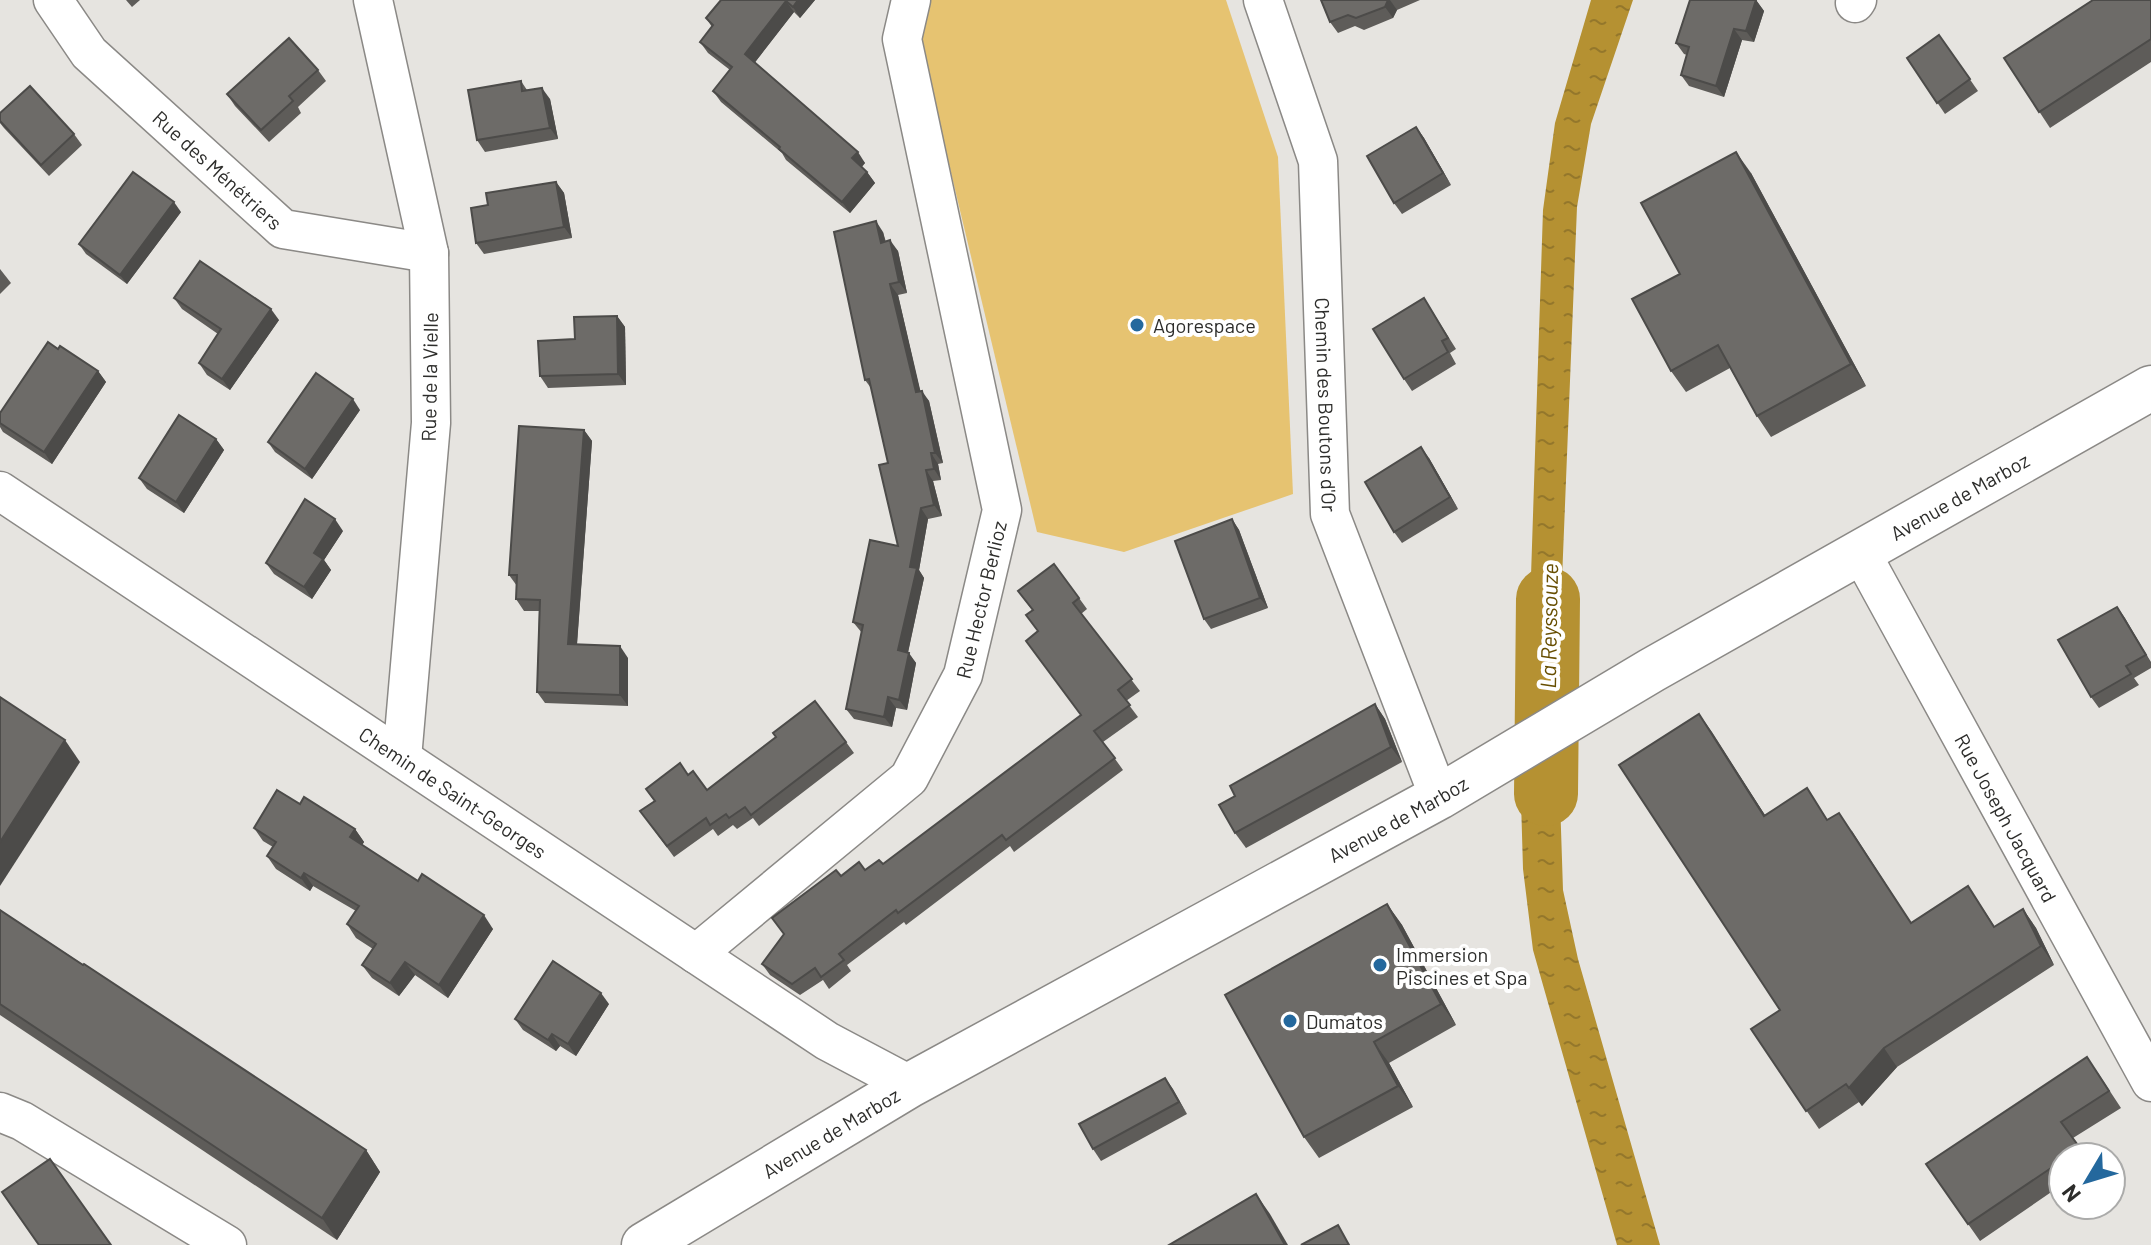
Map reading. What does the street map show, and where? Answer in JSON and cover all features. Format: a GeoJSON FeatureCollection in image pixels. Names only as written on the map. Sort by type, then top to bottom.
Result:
{"type":"FeatureCollection","features":[{"type":"Feature","properties":{"kind":"main road","name":"Avenue de Marboz"},"geometry":{"type":"LineString","coordinates":[[644,1245],[910,1085],[1439,797],[1652,670],[2151,388]]}},
{"type":"Feature","properties":{"kind":"street","name":"Rue des Ménétriers"},"geometry":{"type":"LineString","coordinates":[[53,0],[89,53],[283,229],[429,253]]}},
{"type":"Feature","properties":{"kind":"street","name":"Rue de la Vielle"},"geometry":{"type":"LineString","coordinates":[[373,0],[429,253],[431,423],[402,758]]}},
{"type":"Feature","properties":{"kind":"street","name":"Rue Hector Berlioz"},"geometry":{"type":"LineString","coordinates":[[696,954],[909,778],[963,675],[1002,510],[902,39],[911,0]]}},
{"type":"Feature","properties":{"kind":"street","name":"Chemin des Boutons d'Or"},"geometry":{"type":"LineString","coordinates":[[1263,0],[1318,161],[1330,514],[1439,797]]}},
{"type":"Feature","properties":{"kind":"street","name":"Chemin de Saint-Georges"},"geometry":{"type":"LineString","coordinates":[[0,491],[827,1041],[910,1085]]}},
{"type":"Feature","properties":{"kind":"street","name":"Rue Joseph Jacquard"},"geometry":{"type":"LineString","coordinates":[[1861,553],[2151,1082]]}},
{"type":"Feature","properties":{"kind":"street"},"geometry":{"type":"LineString","coordinates":[[0,1112],[22,1121],[227,1245]]}},
{"type":"Feature","properties":{"kind":"shaded area","name":"Agorespace"},"geometry":{"type":"Polygon","coordinates":[[[928,0],[1226,0],[1278,157],[1293,494],[1124,552],[1037,532],[924,60],[922,27],[928,0]]]}},
{"type":"Feature","properties":{"kind":"water"},"geometry":{"type":"Polygon","coordinates":[[[1591,0],[1633,0],[1591,124],[1577,207],[1558,679],[1527,698],[1543,210],[1555,123],[1591,0]]]}},
{"type":"Feature","properties":{"kind":"water"},"geometry":{"type":"Polygon","coordinates":[[[1558,738],[1563,890],[1578,959],[1660,1245],[1617,1245],[1533,950],[1523,869],[1520,766],[1558,738]]]}},
{"type":"Feature","properties":{"kind":"building"},"geometry":{"type":"Polygon","coordinates":[[[721,0],[798,0],[793,7],[786,1],[745,54],[858,152],[852,158],[867,172],[842,202],[713,91],[732,67],[700,42],[713,25],[706,18],[721,0]]]}},
{"type":"Feature","properties":{"kind":"building"},"geometry":{"type":"Polygon","coordinates":[[[1321,0],[1388,0],[1385,7],[1356,18],[1348,15],[1330,22],[1321,0]]]}},
{"type":"Feature","properties":{"kind":"building"},"geometry":{"type":"Polygon","coordinates":[[[1690,0],[1756,0],[1746,31],[1734,29],[1716,86],[1681,75],[1689,47],[1676,43],[1690,0]]]}},
{"type":"Feature","properties":{"kind":"building"},"geometry":{"type":"Polygon","coordinates":[[[2093,0],[2151,0],[2151,39],[2039,112],[2004,58],[2093,0]]]}},
{"type":"Feature","properties":{"kind":"building"},"geometry":{"type":"Polygon","coordinates":[[[1939,35],[1970,79],[1937,103],[1907,58],[1939,35]]]}},
{"type":"Feature","properties":{"kind":"building"},"geometry":{"type":"Polygon","coordinates":[[[289,38],[318,70],[289,96],[293,101],[261,130],[227,94],[289,38]]]}},
{"type":"Feature","properties":{"kind":"building"},"geometry":{"type":"Polygon","coordinates":[[[521,81],[522,91],[542,88],[550,128],[477,140],[468,90],[521,81]]]}},
{"type":"Feature","properties":{"kind":"building"},"geometry":{"type":"Polygon","coordinates":[[[30,86],[74,134],[41,165],[0,121],[0,113],[30,86]]]}},
{"type":"Feature","properties":{"kind":"building"},"geometry":{"type":"Polygon","coordinates":[[[1416,127],[1443,173],[1394,203],[1367,156],[1416,127]]]}},
{"type":"Feature","properties":{"kind":"building"},"geometry":{"type":"Polygon","coordinates":[[[1736,152],[1851,364],[1757,416],[1718,345],[1671,371],[1632,299],[1680,274],[1641,203],[1736,152]]]}},
{"type":"Feature","properties":{"kind":"building"},"geometry":{"type":"Polygon","coordinates":[[[133,172],[174,202],[120,275],[79,244],[133,172]]]}},
{"type":"Feature","properties":{"kind":"building"},"geometry":{"type":"Polygon","coordinates":[[[556,182],[564,227],[476,243],[471,208],[488,205],[486,193],[556,182]]]}},
{"type":"Feature","properties":{"kind":"building"},"geometry":{"type":"Polygon","coordinates":[[[876,221],[881,243],[890,240],[899,282],[890,284],[916,392],[922,391],[935,453],[931,453],[934,469],[926,470],[934,505],[921,508],[910,567],[917,568],[898,650],[909,653],[899,700],[888,697],[884,717],[846,709],[863,625],[853,622],[870,540],[898,546],[879,465],[888,463],[869,379],[865,380],[834,232],[876,221]]]}},
{"type":"Feature","properties":{"kind":"building"},"geometry":{"type":"Polygon","coordinates":[[[200,261],[271,309],[222,379],[199,363],[221,329],[174,298],[200,261]]]}},
{"type":"Feature","properties":{"kind":"building"},"geometry":{"type":"Polygon","coordinates":[[[1424,298],[1448,338],[1442,341],[1448,352],[1404,379],[1373,329],[1424,298]]]}},
{"type":"Feature","properties":{"kind":"building"},"geometry":{"type":"Polygon","coordinates":[[[617,316],[618,374],[540,376],[538,341],[575,339],[574,317],[617,316]]]}},
{"type":"Feature","properties":{"kind":"building"},"geometry":{"type":"Polygon","coordinates":[[[48,342],[58,349],[60,346],[98,371],[44,452],[0,423],[0,413],[48,342]]]}},
{"type":"Feature","properties":{"kind":"building"},"geometry":{"type":"Polygon","coordinates":[[[316,373],[353,399],[305,469],[268,442],[316,373]]]}},
{"type":"Feature","properties":{"kind":"building"},"geometry":{"type":"Polygon","coordinates":[[[179,415],[216,439],[176,502],[139,478],[179,415]]]}},
{"type":"Feature","properties":{"kind":"building"},"geometry":{"type":"Polygon","coordinates":[[[519,426],[584,430],[568,644],[620,646],[620,695],[537,692],[540,600],[516,599],[517,575],[509,575],[519,426]]]}},
{"type":"Feature","properties":{"kind":"building"},"geometry":{"type":"Polygon","coordinates":[[[1421,447],[1450,497],[1394,532],[1365,482],[1421,447]]]}},
{"type":"Feature","properties":{"kind":"building"},"geometry":{"type":"Polygon","coordinates":[[[305,499],[335,519],[314,553],[323,559],[304,587],[266,563],[305,499]]]}},
{"type":"Feature","properties":{"kind":"building"},"geometry":{"type":"Polygon","coordinates":[[[1232,519],[1260,598],[1204,619],[1175,541],[1232,519]]]}},
{"type":"Feature","properties":{"kind":"building"},"geometry":{"type":"Polygon","coordinates":[[[1054,564],[1079,598],[1073,603],[1132,679],[1118,690],[1130,705],[1094,731],[1115,758],[1006,840],[1002,835],[898,913],[896,910],[839,954],[844,960],[821,977],[815,968],[792,984],[762,964],[784,934],[772,918],[836,870],[841,876],[859,862],[865,870],[879,860],[883,864],[1081,715],[1026,641],[1038,631],[1026,615],[1033,610],[1018,591],[1054,564]]]}},
{"type":"Feature","properties":{"kind":"building"},"geometry":{"type":"Polygon","coordinates":[[[2117,607],[2146,655],[2126,666],[2131,674],[2091,697],[2058,640],[2117,607]]]}},
{"type":"Feature","properties":{"kind":"building"},"geometry":{"type":"Polygon","coordinates":[[[0,697],[65,740],[0,842],[0,697]]]}},
{"type":"Feature","properties":{"kind":"building"},"geometry":{"type":"Polygon","coordinates":[[[815,701],[846,742],[751,815],[745,807],[729,818],[726,814],[710,825],[706,818],[667,846],[640,811],[655,801],[646,789],[680,763],[688,775],[693,771],[707,790],[776,737],[773,733],[815,701]]]}},
{"type":"Feature","properties":{"kind":"building"},"geometry":{"type":"Polygon","coordinates":[[[1375,704],[1391,747],[1235,833],[1219,805],[1235,796],[1230,786],[1375,704]]]}},
{"type":"Feature","properties":{"kind":"building"},"geometry":{"type":"Polygon","coordinates":[[[1699,714],[1764,816],[1807,788],[1827,820],[1839,813],[1911,923],[1968,886],[1994,927],[2023,909],[2041,946],[1884,1048],[1849,1088],[1846,1084],[1806,1111],[1751,1029],[1780,1010],[1619,765],[1699,714]]]}},
{"type":"Feature","properties":{"kind":"building"},"geometry":{"type":"Polygon","coordinates":[[[277,790],[300,804],[304,797],[355,829],[350,837],[418,881],[422,874],[484,915],[439,985],[405,962],[390,983],[362,965],[376,944],[347,924],[359,906],[304,873],[301,878],[267,856],[276,842],[254,828],[277,790]]]}},
{"type":"Feature","properties":{"kind":"building"},"geometry":{"type":"Polygon","coordinates":[[[1387,904],[1441,1004],[1374,1042],[1398,1086],[1304,1137],[1225,995],[1387,904]]]}},
{"type":"Feature","properties":{"kind":"building"},"geometry":{"type":"Polygon","coordinates":[[[0,910],[366,1150],[322,1218],[0,1004],[0,910]]]}},
{"type":"Feature","properties":{"kind":"building"},"geometry":{"type":"Polygon","coordinates":[[[553,961],[601,993],[568,1044],[552,1034],[548,1040],[515,1019],[553,961]]]}},
{"type":"Feature","properties":{"kind":"building"},"geometry":{"type":"Polygon","coordinates":[[[2087,1057],[2109,1091],[2061,1122],[2075,1141],[2047,1141],[2047,1171],[1968,1224],[1926,1164],[2087,1057]]]}},
{"type":"Feature","properties":{"kind":"building"},"geometry":{"type":"Polygon","coordinates":[[[1165,1078],[1179,1102],[1093,1149],[1079,1124],[1165,1078]]]}},
{"type":"Feature","properties":{"kind":"building"},"geometry":{"type":"Polygon","coordinates":[[[50,1159],[111,1245],[39,1245],[2,1192],[50,1159]]]}},
{"type":"Feature","properties":{"kind":"building"},"geometry":{"type":"Polygon","coordinates":[[[1256,1194],[1285,1245],[1169,1245],[1256,1194]]]}},
{"type":"Feature","properties":{"kind":"building"},"geometry":{"type":"Polygon","coordinates":[[[1338,1225],[1349,1245],[1301,1245],[1338,1225]]]}},
{"type":"Feature","properties":{"kind":"waterway","name":"La Reyssouze"},"geometry":{"type":"LineString","coordinates":[[1546,794],[1548,599]]}},
{"type":"Feature","properties":{"kind":"place","name":"Agorespace"},"geometry":{"type":"Point","coordinates":[1137,325]}},
{"type":"Feature","properties":{"kind":"place","name":"Immersion Piscines et Spa"},"geometry":{"type":"Point","coordinates":[1380,965]}},
{"type":"Feature","properties":{"kind":"place","name":"Dumatos"},"geometry":{"type":"Point","coordinates":[1290,1021]}}]}
